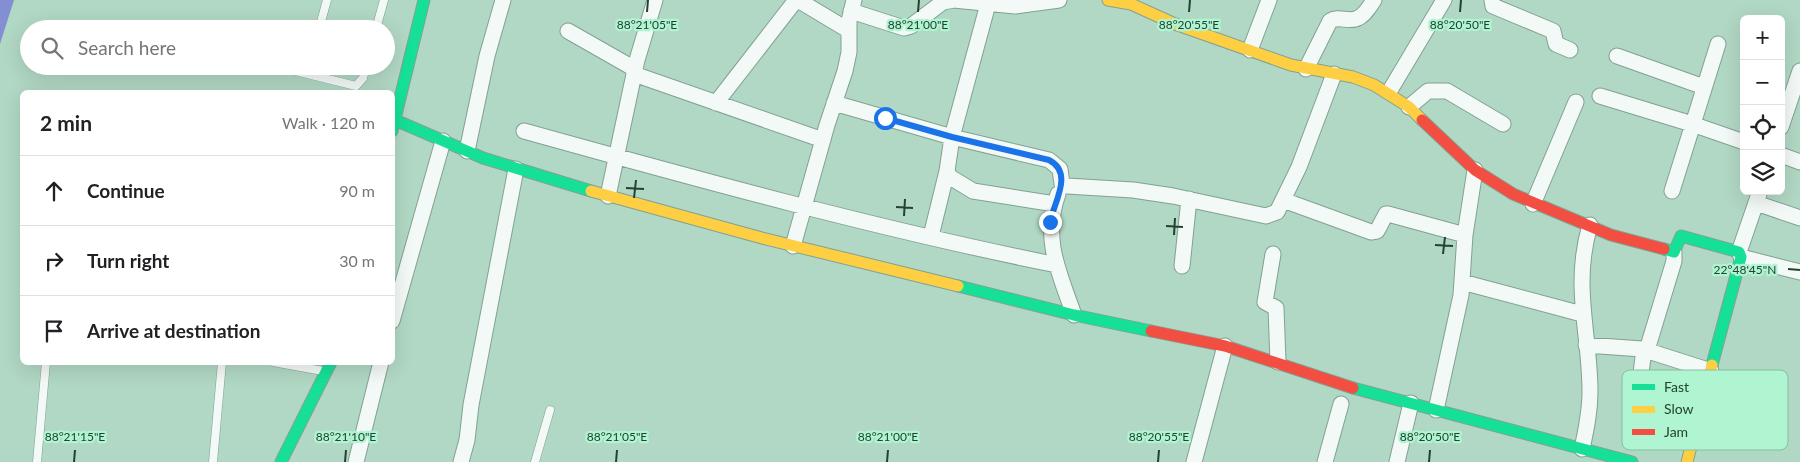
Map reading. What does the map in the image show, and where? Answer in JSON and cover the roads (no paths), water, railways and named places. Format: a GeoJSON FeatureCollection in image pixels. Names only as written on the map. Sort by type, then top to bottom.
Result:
{"type":"FeatureCollection","features":[{"type":"Feature","properties":{"kind":"street"},"geometry":{"type":"LineString","coordinates":[[395,122],[424,0]]}},
{"type":"Feature","properties":{"kind":"street"},"geometry":{"type":"LineString","coordinates":[[467,151],[487,56],[503,0]]}},
{"type":"Feature","properties":{"kind":"street"},"geometry":{"type":"LineString","coordinates":[[608,196],[634,74],[655,0]]}},
{"type":"Feature","properties":{"kind":"street"},"geometry":{"type":"LineString","coordinates":[[716,103],[797,0],[848,30]]}},
{"type":"Feature","properties":{"kind":"street"},"geometry":{"type":"LineString","coordinates":[[794,246],[822,140],[849,52],[848,30],[852,6],[904,28],[911,26],[943,2],[954,0],[1014,6],[1059,0]]}},
{"type":"Feature","properties":{"kind":"street"},"geometry":{"type":"LineString","coordinates":[[1108,0],[1131,2],[1175,24],[1306,70],[1353,77],[1389,92],[1409,106],[1475,170],[1533,204],[1612,235],[1674,252]]}},
{"type":"Feature","properties":{"kind":"street"},"geometry":{"type":"LineString","coordinates":[[1250,50],[1269,0]]}},
{"type":"Feature","properties":{"kind":"street"},"geometry":{"type":"LineString","coordinates":[[1306,70],[1330,21],[1336,18],[1356,20],[1374,0]]}},
{"type":"Feature","properties":{"kind":"street"},"geometry":{"type":"LineString","coordinates":[[1389,92],[1444,0]]}},
{"type":"Feature","properties":{"kind":"street"},"geometry":{"type":"LineString","coordinates":[[1492,0],[1493,6],[1553,30],[1554,42],[1570,50]]}},
{"type":"Feature","properties":{"kind":"street"},"geometry":{"type":"LineString","coordinates":[[931,236],[947,171],[952,137],[988,4]]}},
{"type":"Feature","properties":{"kind":"street"},"geometry":{"type":"LineString","coordinates":[[568,31],[633,68],[634,74]]}},
{"type":"Feature","properties":{"kind":"street"},"geometry":{"type":"LineString","coordinates":[[1672,192],[1718,44]]}},
{"type":"Feature","properties":{"kind":"street"},"geometry":{"type":"LineString","coordinates":[[1617,56],[1704,87]]}},
{"type":"Feature","properties":{"kind":"street"},"geometry":{"type":"LineString","coordinates":[[1785,115],[1800,71]]}},
{"type":"Feature","properties":{"kind":"street"},"geometry":{"type":"LineString","coordinates":[[634,74],[822,140]]}},
{"type":"Feature","properties":{"kind":"street"},"geometry":{"type":"LineString","coordinates":[[1062,184],[1073,187],[1133,190],[1189,199],[1266,216],[1277,212],[1299,167],[1334,74]]}},
{"type":"Feature","properties":{"kind":"street"},"geometry":{"type":"LineString","coordinates":[[1409,106],[1428,91],[1447,91],[1503,124]]}},
{"type":"Feature","properties":{"kind":"street"},"geometry":{"type":"LineString","coordinates":[[1600,96],[1740,141]]}},
{"type":"Feature","properties":{"kind":"street"},"geometry":{"type":"LineString","coordinates":[[1533,204],[1576,102]]}},
{"type":"Feature","properties":{"kind":"street"},"geometry":{"type":"LineString","coordinates":[[834,103],[952,137],[1049,160],[1060,169],[1062,184],[1050,222],[1050,239],[1074,315]]}},
{"type":"Feature","properties":{"kind":"street"},"geometry":{"type":"LineString","coordinates":[[395,126],[442,141],[516,169],[608,196],[794,246],[1074,315],[1225,346],[1356,389],[1632,462]]}},
{"type":"Feature","properties":{"kind":"street"},"geometry":{"type":"LineString","coordinates":[[524,130],[805,205],[1057,265]]}},
{"type":"Feature","properties":{"kind":"street"},"geometry":{"type":"LineString","coordinates":[[395,310],[442,141]]}},
{"type":"Feature","properties":{"kind":"street"},"geometry":{"type":"LineString","coordinates":[[1785,156],[1800,162]]}},
{"type":"Feature","properties":{"kind":"street"},"geometry":{"type":"LineString","coordinates":[[461,462],[467,440],[471,405],[516,169]]}},
{"type":"Feature","properties":{"kind":"street"},"geometry":{"type":"LineString","coordinates":[[1436,410],[1461,295],[1465,235],[1475,170]]}},
{"type":"Feature","properties":{"kind":"street"},"geometry":{"type":"LineString","coordinates":[[947,171],[950,177],[973,191],[1055,204]]}},
{"type":"Feature","properties":{"kind":"street"},"geometry":{"type":"LineString","coordinates":[[1711,370],[1740,254],[1758,197],[1800,218]]}},
{"type":"Feature","properties":{"kind":"street"},"geometry":{"type":"LineString","coordinates":[[1182,266],[1189,199]]}},
{"type":"Feature","properties":{"kind":"street"},"geometry":{"type":"LineString","coordinates":[[1283,200],[1371,232],[1377,231],[1386,214],[1388,214],[1465,235]]}},
{"type":"Feature","properties":{"kind":"street"},"geometry":{"type":"LineString","coordinates":[[1582,449],[1587,427],[1590,393],[1582,314],[1582,256],[1590,226]]}},
{"type":"Feature","properties":{"kind":"street"},"geometry":{"type":"LineString","coordinates":[[1642,370],[1645,350],[1674,261],[1674,252],[1681,236],[1800,272]]}},
{"type":"Feature","properties":{"kind":"street"},"geometry":{"type":"LineString","coordinates":[[1273,254],[1265,300],[1276,308],[1278,362]]}},
{"type":"Feature","properties":{"kind":"street"},"geometry":{"type":"LineString","coordinates":[[1462,282],[1582,314]]}},
{"type":"Feature","properties":{"kind":"street"},"geometry":{"type":"LineString","coordinates":[[1586,345],[1645,350],[1708,370]]}},
{"type":"Feature","properties":{"kind":"street"},"geometry":{"type":"LineString","coordinates":[[1194,462],[1225,346]]}},
{"type":"Feature","properties":{"kind":"street"},"geometry":{"type":"LineString","coordinates":[[356,462],[380,365]]}},
{"type":"Feature","properties":{"kind":"street"},"geometry":{"type":"LineString","coordinates":[[281,462],[329,367]]}},
{"type":"Feature","properties":{"kind":"street"},"geometry":{"type":"LineString","coordinates":[[1397,462],[1411,403]]}},
{"type":"Feature","properties":{"kind":"street"},"geometry":{"type":"LineString","coordinates":[[1325,462],[1340,404]]}},
{"type":"Feature","properties":{"kind":"lane"},"geometry":{"type":"LineString","coordinates":[[321,20],[327,0]]}},
{"type":"Feature","properties":{"kind":"lane"},"geometry":{"type":"LineString","coordinates":[[378,20],[381,1]]}},
{"type":"Feature","properties":{"kind":"lane"},"geometry":{"type":"LineString","coordinates":[[322,75],[356,86],[364,75]]}},
{"type":"Feature","properties":{"kind":"lane"},"geometry":{"type":"LineString","coordinates":[[37,462],[46,365]]}},
{"type":"Feature","properties":{"kind":"lane"},"geometry":{"type":"LineString","coordinates":[[213,462],[222,365]]}},
{"type":"Feature","properties":{"kind":"lane"},"geometry":{"type":"LineString","coordinates":[[307,365],[329,367]]}},
{"type":"Feature","properties":{"kind":"lane"},"geometry":{"type":"LineString","coordinates":[[535,462],[550,410]]}},
{"type":"Feature","properties":{"kind":"water"},"geometry":{"type":"Polygon","coordinates":[[[0,0],[14,0],[0,44],[0,0]]]}}]}
